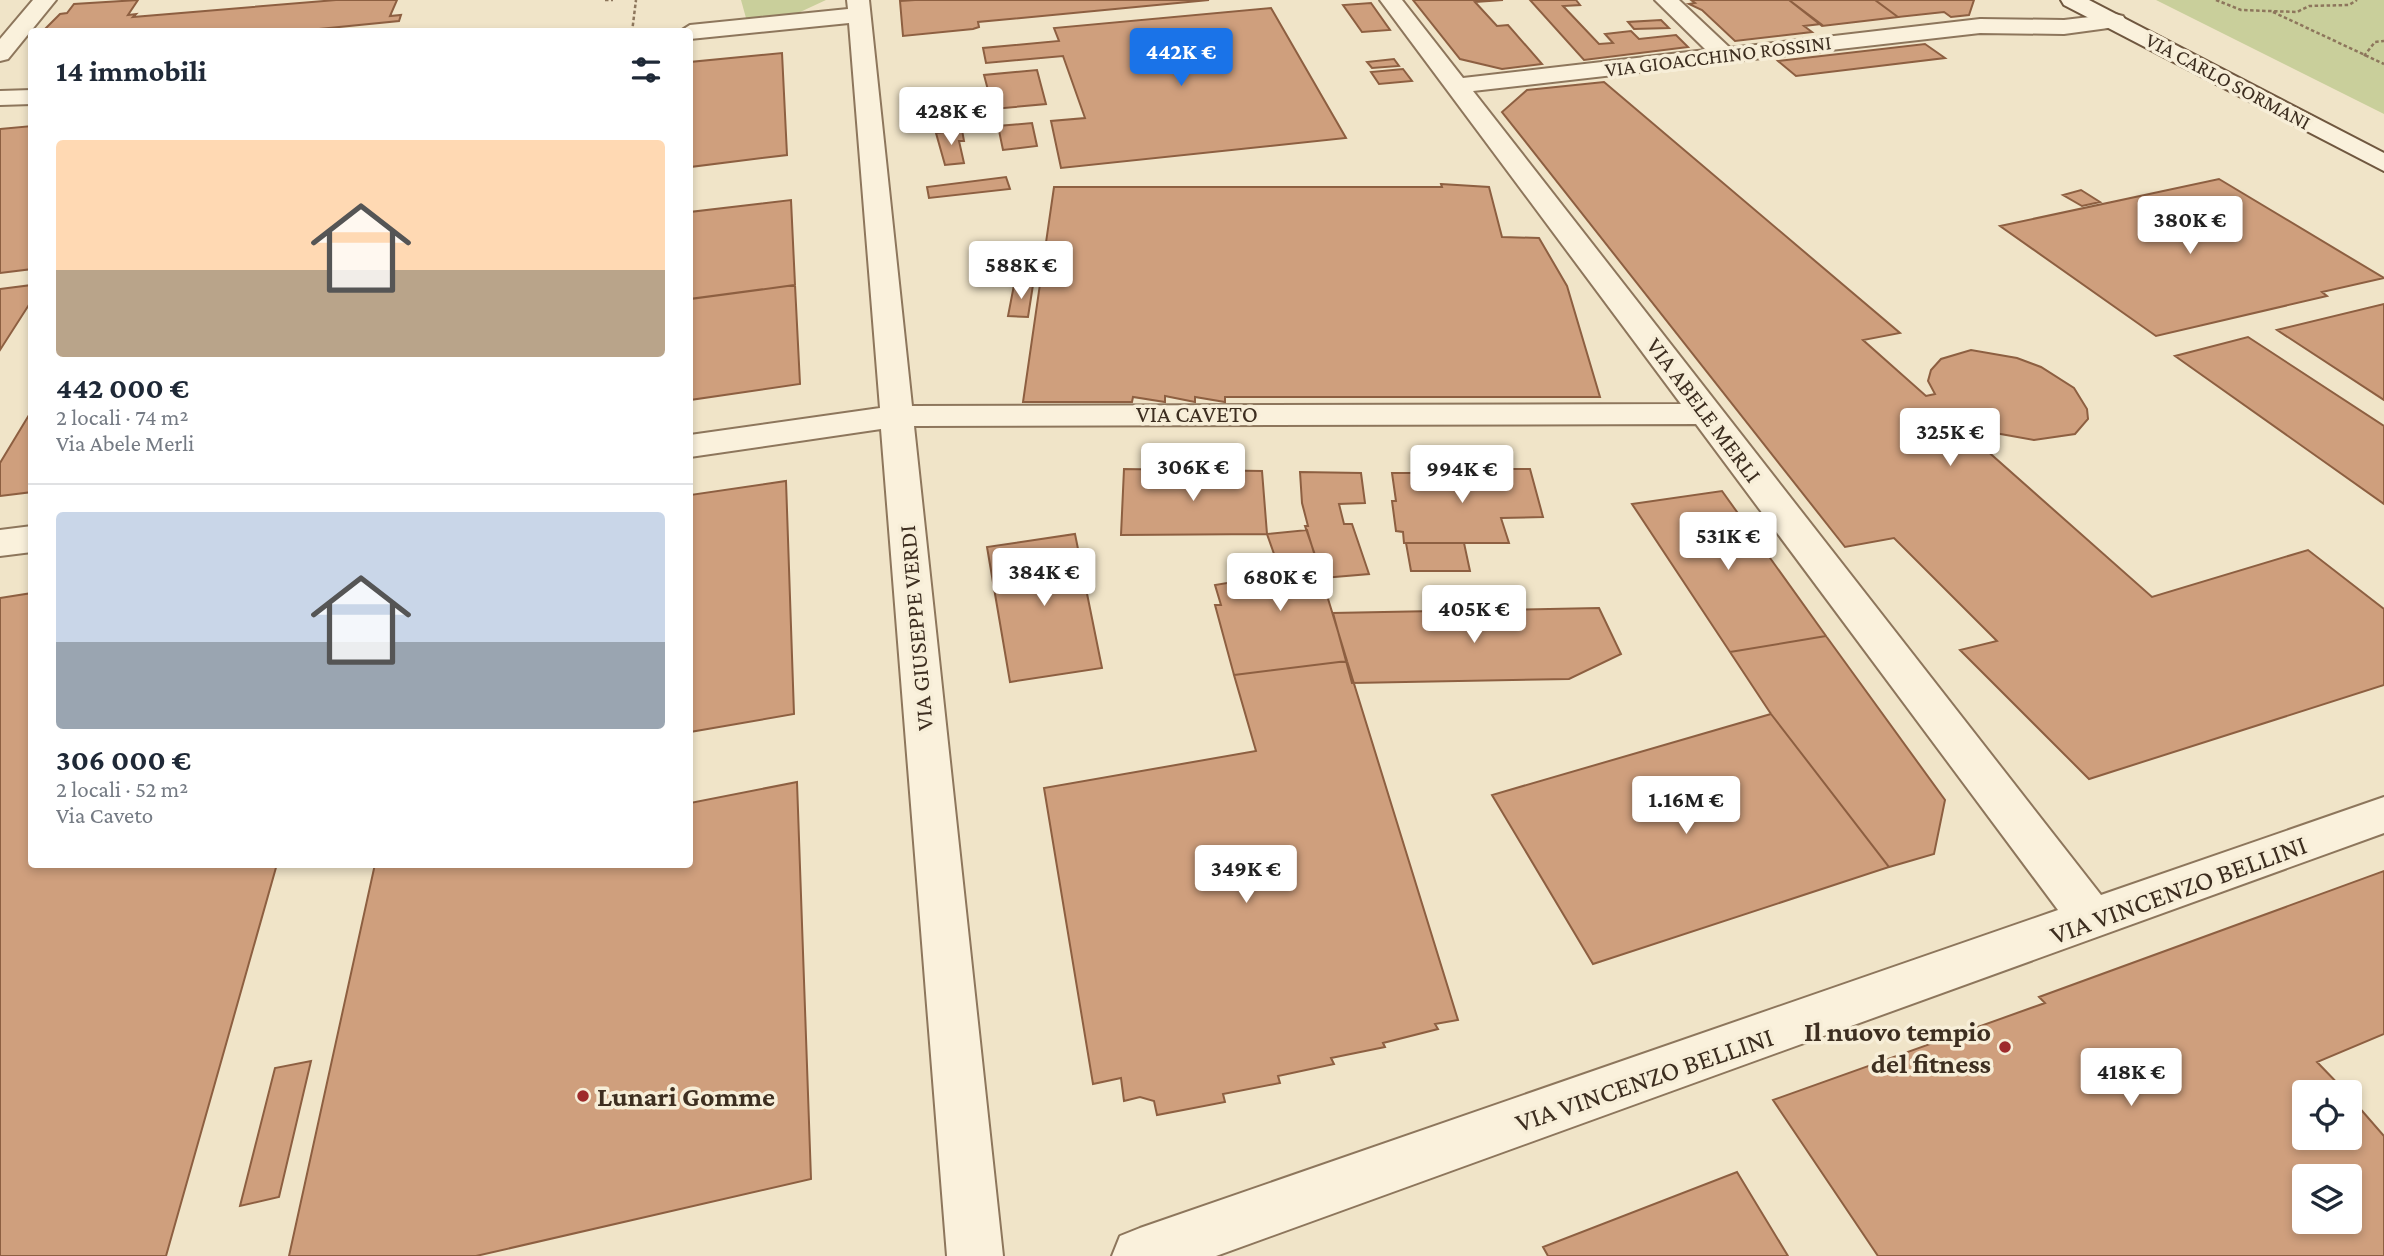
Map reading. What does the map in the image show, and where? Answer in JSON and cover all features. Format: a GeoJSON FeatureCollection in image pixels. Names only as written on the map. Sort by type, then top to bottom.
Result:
{"type":"FeatureCollection","features":[{"type":"Feature","properties":{"kind":"street"},"geometry":{"type":"LineString","coordinates":[[0,54],[45,0]]}},
{"type":"Feature","properties":{"kind":"street","name":"VIA ABELE MERLI"},"geometry":{"type":"LineString","coordinates":[[1391,0],[2093,920]]}},
{"type":"Feature","properties":{"kind":"street"},"geometry":{"type":"LineString","coordinates":[[1665,0],[1724,55]]}},
{"type":"Feature","properties":{"kind":"street","name":"VIA GIOACCHINO ROSSINI"},"geometry":{"type":"LineString","coordinates":[[1980,26],[2055,1]]}},
{"type":"Feature","properties":{"kind":"street","name":"VIA CARLO SORMANI"},"geometry":{"type":"LineString","coordinates":[[2055,1],[2115,21],[2384,163]]}},
{"type":"Feature","properties":{"kind":"street"},"geometry":{"type":"LineString","coordinates":[[693,32],[858,7]]}},
{"type":"Feature","properties":{"kind":"street","name":"VIA GIUSEPPE VERDI"},"geometry":{"type":"LineString","coordinates":[[858,7],[975,1256]]}},
{"type":"Feature","properties":{"kind":"street","name":"VIA GIOACCHINO ROSSINI"},"geometry":{"type":"LineString","coordinates":[[1455,86],[1980,26],[2064,27],[2115,21]]}},
{"type":"Feature","properties":{"kind":"street"},"geometry":{"type":"LineString","coordinates":[[0,98],[28,97]]}},
{"type":"Feature","properties":{"kind":"street","name":"VIA CAVETO"},"geometry":{"type":"LineString","coordinates":[[693,446],[896,416],[1707,414]]}},
{"type":"Feature","properties":{"kind":"street"},"geometry":{"type":"LineString","coordinates":[[0,543],[28,540]]}},
{"type":"Feature","properties":{"kind":"street","name":"VIA VINCENZO BELLINI"},"geometry":{"type":"LineString","coordinates":[[1140,1256],[2384,815]]}},
{"type":"Feature","properties":{"kind":"path"},"geometry":{"type":"LineString","coordinates":[[605,0],[614,0]]}},
{"type":"Feature","properties":{"kind":"path"},"geometry":{"type":"LineString","coordinates":[[632,28],[636,0]]}},
{"type":"Feature","properties":{"kind":"path"},"geometry":{"type":"LineString","coordinates":[[2216,0],[2241,10],[2297,12],[2309,6],[2349,5],[2357,0]]}},
{"type":"Feature","properties":{"kind":"path"},"geometry":{"type":"LineString","coordinates":[[2269,10],[2364,57],[2384,64]]}},
{"type":"Feature","properties":{"kind":"path"},"geometry":{"type":"LineString","coordinates":[[2364,57],[2375,42],[2384,41]]}},
{"type":"Feature","properties":{"kind":"green space"},"geometry":{"type":"Polygon","coordinates":[[[741,0],[826,0],[798,13],[746,18],[741,0]]]}},
{"type":"Feature","properties":{"kind":"green space"},"geometry":{"type":"Polygon","coordinates":[[[2156,0],[2384,0],[2384,114],[2156,0]]]}},
{"type":"Feature","properties":{"kind":"building"},"geometry":{"type":"Polygon","coordinates":[[[138,0],[128,15],[136,14],[133,17],[336,0],[397,0],[390,16],[401,15],[399,21],[329,28],[46,28],[60,14],[67,13],[74,4],[138,0]]]}},
{"type":"Feature","properties":{"kind":"building"},"geometry":{"type":"Polygon","coordinates":[[[1209,0],[978,22],[979,27],[973,29],[903,36],[900,1],[1209,0]]]}},
{"type":"Feature","properties":{"kind":"building"},"geometry":{"type":"Polygon","coordinates":[[[1413,0],[1503,0],[1475,2],[1497,26],[1508,25],[1542,64],[1502,69],[1460,59],[1413,0]]]}},
{"type":"Feature","properties":{"kind":"building"},"geometry":{"type":"Polygon","coordinates":[[[1530,0],[1576,0],[1580,5],[1563,6],[1599,44],[1613,43],[1605,34],[1631,31],[1639,39],[1676,35],[1688,47],[1584,60],[1530,0]]]}},
{"type":"Feature","properties":{"kind":"building"},"geometry":{"type":"Polygon","coordinates":[[[1691,0],[1789,0],[1821,24],[1804,26],[1812,32],[1735,41],[1702,10],[1689,4],[1695,3],[1691,0]]]}},
{"type":"Feature","properties":{"kind":"building"},"geometry":{"type":"Polygon","coordinates":[[[1789,0],[1875,0],[1898,17],[1822,26],[1789,0]]]}},
{"type":"Feature","properties":{"kind":"building"},"geometry":{"type":"Polygon","coordinates":[[[1875,0],[1974,0],[1969,15],[1951,17],[1944,12],[1898,17],[1875,0]]]}},
{"type":"Feature","properties":{"kind":"building"},"geometry":{"type":"Polygon","coordinates":[[[1371,3],[1390,30],[1362,32],[1343,5],[1371,3]]]}},
{"type":"Feature","properties":{"kind":"building"},"geometry":{"type":"Polygon","coordinates":[[[1271,8],[1346,138],[1061,168],[1051,121],[1085,118],[1063,56],[986,63],[983,48],[1059,41],[1054,28],[1271,8]]]}},
{"type":"Feature","properties":{"kind":"building"},"geometry":{"type":"Polygon","coordinates":[[[1661,20],[1669,28],[1634,29],[1628,22],[1661,20]]]}},
{"type":"Feature","properties":{"kind":"building"},"geometry":{"type":"Polygon","coordinates":[[[1925,44],[1945,58],[1796,76],[1778,61],[1925,44]]]}},
{"type":"Feature","properties":{"kind":"building"},"geometry":{"type":"Polygon","coordinates":[[[782,53],[787,155],[693,167],[693,62],[782,53]]]}},
{"type":"Feature","properties":{"kind":"building"},"geometry":{"type":"Polygon","coordinates":[[[1394,59],[1399,66],[1372,68],[1367,62],[1394,59]]]}},
{"type":"Feature","properties":{"kind":"building"},"geometry":{"type":"Polygon","coordinates":[[[1403,69],[1412,81],[1379,84],[1371,72],[1403,69]]]}},
{"type":"Feature","properties":{"kind":"building"},"geometry":{"type":"Polygon","coordinates":[[[1037,70],[1046,104],[993,109],[984,75],[1037,70]]]}},
{"type":"Feature","properties":{"kind":"building"},"geometry":{"type":"Polygon","coordinates":[[[1604,82],[1900,333],[1863,340],[1926,396],[1935,394],[1928,381],[1931,370],[1941,359],[1971,350],[2017,358],[2041,367],[2074,388],[2087,409],[2088,419],[2075,434],[2034,440],[1995,433],[1968,421],[1958,425],[2152,597],[2308,550],[2384,609],[2384,685],[2089,779],[1960,650],[1997,641],[1894,538],[1845,547],[1502,112],[1527,90],[1604,82]]]}},
{"type":"Feature","properties":{"kind":"building"},"geometry":{"type":"Polygon","coordinates":[[[1032,123],[1037,146],[1003,150],[998,126],[1032,123]]]}},
{"type":"Feature","properties":{"kind":"building"},"geometry":{"type":"Polygon","coordinates":[[[28,126],[28,270],[0,273],[0,129],[28,126]]]}},
{"type":"Feature","properties":{"kind":"building"},"geometry":{"type":"Polygon","coordinates":[[[962,130],[964,141],[959,141],[964,163],[945,165],[936,133],[962,130]]]}},
{"type":"Feature","properties":{"kind":"building"},"geometry":{"type":"Polygon","coordinates":[[[1006,177],[1010,189],[929,198],[927,187],[1006,177]]]}},
{"type":"Feature","properties":{"kind":"building"},"geometry":{"type":"Polygon","coordinates":[[[2219,179],[2384,278],[2322,292],[2327,296],[2156,336],[2000,226],[2219,179]]]}},
{"type":"Feature","properties":{"kind":"building"},"geometry":{"type":"Polygon","coordinates":[[[1441,184],[1489,187],[1502,237],[1539,238],[1567,286],[1600,397],[1225,397],[1225,402],[1195,397],[1195,402],[1165,396],[1165,402],[1133,397],[1132,402],[1023,402],[1054,187],[1442,187],[1441,184]]]}},
{"type":"Feature","properties":{"kind":"building"},"geometry":{"type":"Polygon","coordinates":[[[2081,190],[2100,202],[2082,206],[2063,195],[2081,190]]]}},
{"type":"Feature","properties":{"kind":"building"},"geometry":{"type":"Polygon","coordinates":[[[791,200],[795,285],[693,299],[693,212],[791,200]]]}},
{"type":"Feature","properties":{"kind":"building"},"geometry":{"type":"Polygon","coordinates":[[[795,285],[800,384],[693,400],[693,299],[795,285]]]}},
{"type":"Feature","properties":{"kind":"building"},"geometry":{"type":"Polygon","coordinates":[[[1014,285],[1033,285],[1028,317],[1008,316],[1014,285]]]}},
{"type":"Feature","properties":{"kind":"building"},"geometry":{"type":"Polygon","coordinates":[[[28,286],[28,306],[0,350],[0,289],[28,286]]]}},
{"type":"Feature","properties":{"kind":"building"},"geometry":{"type":"Polygon","coordinates":[[[2384,304],[2384,400],[2277,330],[2384,304]]]}},
{"type":"Feature","properties":{"kind":"building"},"geometry":{"type":"Polygon","coordinates":[[[2248,337],[2384,426],[2384,504],[2175,356],[2248,337]]]}},
{"type":"Feature","properties":{"kind":"building"},"geometry":{"type":"Polygon","coordinates":[[[28,417],[28,492],[0,496],[0,463],[28,417]]]}},
{"type":"Feature","properties":{"kind":"building"},"geometry":{"type":"Polygon","coordinates":[[[1124,469],[1262,471],[1267,534],[1121,535],[1124,469]]]}},
{"type":"Feature","properties":{"kind":"building"},"geometry":{"type":"Polygon","coordinates":[[[1447,469],[1530,469],[1543,517],[1501,518],[1509,543],[1404,543],[1403,532],[1396,531],[1392,473],[1448,473],[1447,469]]]}},
{"type":"Feature","properties":{"kind":"building"},"geometry":{"type":"Polygon","coordinates":[[[1300,472],[1361,473],[1365,503],[1339,504],[1344,524],[1352,524],[1369,574],[1323,578],[1305,526],[1308,526],[1302,503],[1300,472]]]}},
{"type":"Feature","properties":{"kind":"building"},"geometry":{"type":"Polygon","coordinates":[[[786,481],[794,714],[693,731],[693,495],[786,481]]]}},
{"type":"Feature","properties":{"kind":"building"},"geometry":{"type":"Polygon","coordinates":[[[1722,491],[1826,636],[1730,652],[1632,504],[1722,491]]]}},
{"type":"Feature","properties":{"kind":"building"},"geometry":{"type":"Polygon","coordinates":[[[1307,530],[1347,661],[1234,675],[1215,605],[1221,605],[1215,585],[1281,574],[1267,534],[1307,530]]]}},
{"type":"Feature","properties":{"kind":"building"},"geometry":{"type":"Polygon","coordinates":[[[1075,534],[1102,668],[1010,682],[987,547],[1075,534]]]}},
{"type":"Feature","properties":{"kind":"building"},"geometry":{"type":"Polygon","coordinates":[[[1406,543],[1464,543],[1470,571],[1411,571],[1406,543]]]}},
{"type":"Feature","properties":{"kind":"building"},"geometry":{"type":"Polygon","coordinates":[[[28,594],[28,868],[276,868],[166,1256],[0,1256],[0,598],[28,594]]]}},
{"type":"Feature","properties":{"kind":"building"},"geometry":{"type":"Polygon","coordinates":[[[1599,608],[1621,654],[1569,679],[1352,683],[1333,613],[1599,608]]]}},
{"type":"Feature","properties":{"kind":"building"},"geometry":{"type":"Polygon","coordinates":[[[1826,636],[1945,800],[1934,854],[1889,867],[1771,714],[1730,652],[1826,636]]]}},
{"type":"Feature","properties":{"kind":"building"},"geometry":{"type":"Polygon","coordinates":[[[1347,661],[1458,1020],[1435,1024],[1438,1029],[1383,1043],[1385,1047],[1331,1058],[1334,1064],[1278,1076],[1280,1083],[1223,1094],[1225,1102],[1157,1115],[1154,1101],[1140,1097],[1124,1101],[1121,1078],[1093,1084],[1044,788],[1256,751],[1234,675],[1347,661]]]}},
{"type":"Feature","properties":{"kind":"building"},"geometry":{"type":"Polygon","coordinates":[[[1771,714],[1889,867],[1593,964],[1492,795],[1771,714]]]}},
{"type":"Feature","properties":{"kind":"building"},"geometry":{"type":"Polygon","coordinates":[[[797,782],[811,1179],[476,1256],[289,1256],[374,868],[693,868],[693,802],[797,782]]]}},
{"type":"Feature","properties":{"kind":"building"},"geometry":{"type":"Polygon","coordinates":[[[2384,871],[2384,1034],[2317,1062],[2334,1080],[2292,1080],[2292,1150],[2362,1150],[2362,1111],[2384,1136],[2384,1256],[1878,1256],[1773,1100],[2045,1003],[2039,997],[2384,871]]]}},
{"type":"Feature","properties":{"kind":"building"},"geometry":{"type":"Polygon","coordinates":[[[311,1061],[279,1197],[240,1206],[275,1068],[311,1061]]]}},
{"type":"Feature","properties":{"kind":"building"},"geometry":{"type":"Polygon","coordinates":[[[1737,1172],[1788,1256],[1548,1256],[1543,1247],[1737,1172]]]}},
{"type":"Feature","properties":{"kind":"place","name":"Il nuovo tempio del fitness"},"geometry":{"type":"Point","coordinates":[2005,1047]}},
{"type":"Feature","properties":{"kind":"place","name":"Lunari Gomme"},"geometry":{"type":"Point","coordinates":[583,1096]}}]}
